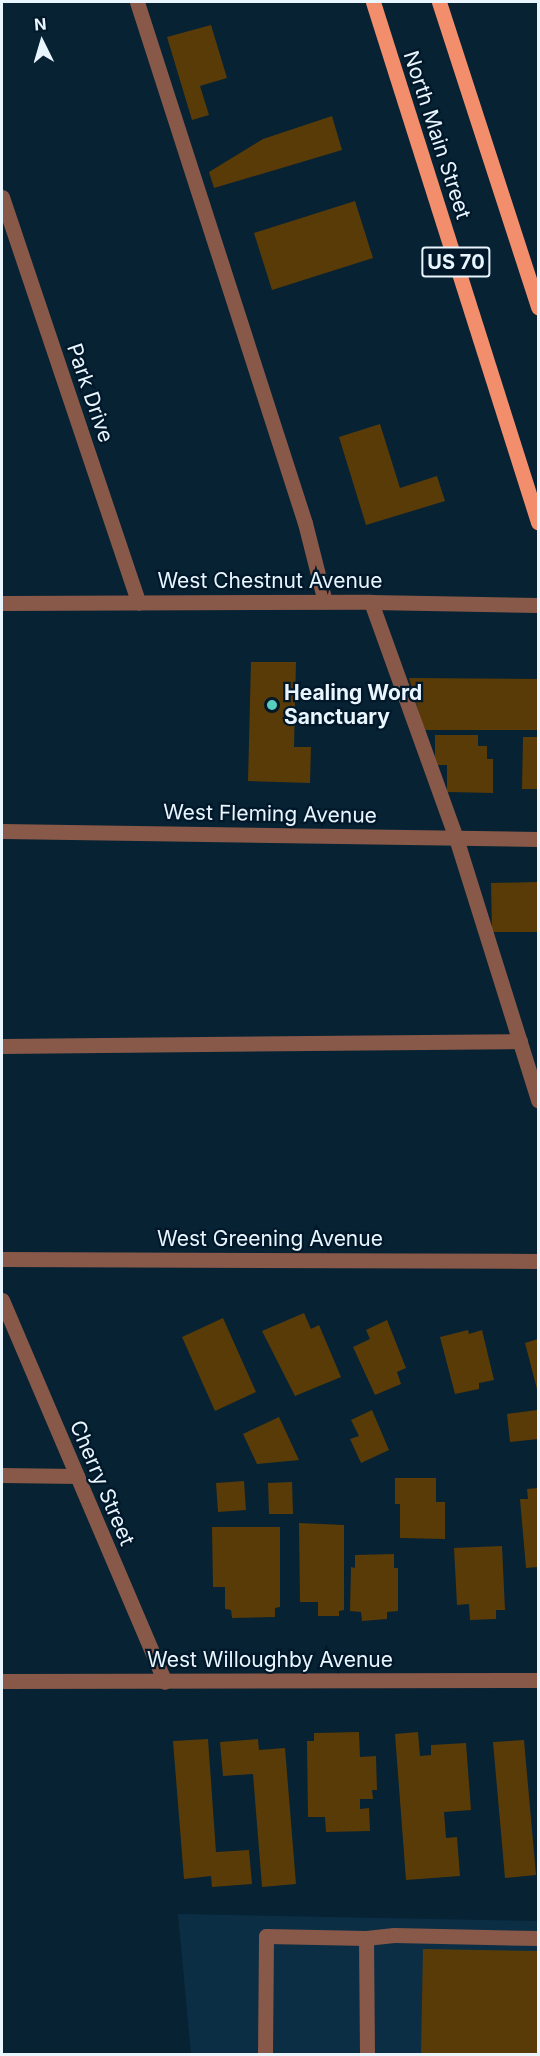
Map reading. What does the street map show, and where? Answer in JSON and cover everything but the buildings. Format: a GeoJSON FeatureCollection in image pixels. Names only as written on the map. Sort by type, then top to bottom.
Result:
{"type":"FeatureCollection","features":[{"type":"Feature","properties":{"kind":"main road","name":"North Main Street"},"geometry":{"type":"LineString","coordinates":[[373,2],[538,522]]}},
{"type":"Feature","properties":{"kind":"main road","name":"North Main Street"},"geometry":{"type":"LineString","coordinates":[[439,2],[538,307]]}},
{"type":"Feature","properties":{"kind":"street"},"geometry":{"type":"LineString","coordinates":[[137,2],[305,523],[325,602]]}},
{"type":"Feature","properties":{"kind":"street","name":"Park Drive"},"geometry":{"type":"LineString","coordinates":[[2,197],[139,603]]}},
{"type":"Feature","properties":{"kind":"street"},"geometry":{"type":"LineString","coordinates":[[371,602],[456,838],[538,1100]]}},
{"type":"Feature","properties":{"kind":"street","name":"West Chestnut Avenue"},"geometry":{"type":"LineString","coordinates":[[2,603],[371,602],[538,605]]}},
{"type":"Feature","properties":{"kind":"street","name":"West Fleming Avenue"},"geometry":{"type":"LineString","coordinates":[[2,831],[538,839]]}},
{"type":"Feature","properties":{"kind":"street"},"geometry":{"type":"LineString","coordinates":[[2,1046],[520,1041]]}},
{"type":"Feature","properties":{"kind":"street","name":"West Greening Avenue"},"geometry":{"type":"LineString","coordinates":[[2,1259],[538,1261]]}},
{"type":"Feature","properties":{"kind":"street","name":"Cherry Street"},"geometry":{"type":"LineString","coordinates":[[2,1299],[165,1682]]}},
{"type":"Feature","properties":{"kind":"street"},"geometry":{"type":"LineString","coordinates":[[2,1475],[77,1476]]}},
{"type":"Feature","properties":{"kind":"street","name":"West Willoughby Avenue"},"geometry":{"type":"LineString","coordinates":[[2,1681],[538,1680]]}},
{"type":"Feature","properties":{"kind":"street"},"geometry":{"type":"LineString","coordinates":[[266,2055],[266,1936],[366,1938],[394,1935],[538,1938]]}},
{"type":"Feature","properties":{"kind":"street"},"geometry":{"type":"LineString","coordinates":[[366,1938],[367,2055]]}},
{"type":"Feature","properties":{"kind":"shaded area"},"geometry":{"type":"Polygon","coordinates":[[[178,1914],[538,1921],[538,2054],[191,2054],[178,1914]]]}},
{"type":"Feature","properties":{"kind":"place","name":"Healing Word Sanctuary"},"geometry":{"type":"Point","coordinates":[272,705]}}]}
